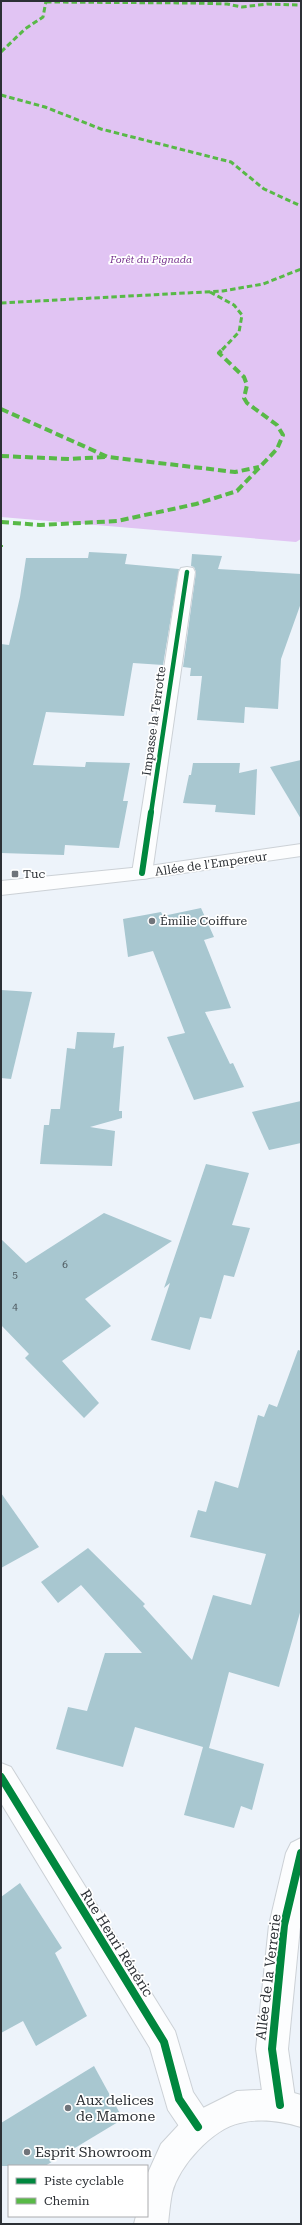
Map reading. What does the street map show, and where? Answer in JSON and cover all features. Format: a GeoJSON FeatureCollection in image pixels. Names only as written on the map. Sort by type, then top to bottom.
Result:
{"type":"FeatureCollection","features":[{"type":"Feature","properties":{"kind":"street","name":"Impasse la Terrotte"},"geometry":{"type":"LineString","coordinates":[[142,873],[187,572]]}},
{"type":"Feature","properties":{"kind":"street","name":"Allée de l'Empereur"},"geometry":{"type":"LineString","coordinates":[[1,888],[142,873],[301,850]]}},
{"type":"Feature","properties":{"kind":"street","name":"Rue Henri Rénéric"},"geometry":{"type":"LineString","coordinates":[[1,1777],[164,2042],[179,2099],[198,2127]]}},
{"type":"Feature","properties":{"kind":"street","name":"Allée de la Verrerie"},"geometry":{"type":"LineString","coordinates":[[290,2108],[272,2049],[284,1925],[301,1853]]}},
{"type":"Feature","properties":{"kind":"street"},"geometry":{"type":"LineString","coordinates":[[151,2224],[156,2192],[172,2155],[198,2127],[237,2107],[290,2108]]}},
{"type":"Feature","properties":{"kind":"green space","name":"Forêt du Pignada"},"geometry":{"type":"Polygon","coordinates":[[[1,1],[301,1],[301,539],[296,542],[1,517],[1,1]]]}},
{"type":"Feature","properties":{"kind":"building"},"geometry":{"type":"Polygon","coordinates":[[[89,552],[127,554],[125,564],[179,569],[163,665],[133,663],[124,716],[46,712],[33,765],[85,767],[86,762],[130,763],[123,801],[128,801],[119,848],[65,845],[64,855],[1,853],[1,644],[9,645],[20,597],[26,558],[88,558],[89,552]]]}},
{"type":"Feature","properties":{"kind":"building"},"geometry":{"type":"Polygon","coordinates":[[[192,554],[222,556],[218,569],[301,574],[301,603],[281,659],[278,709],[245,707],[244,723],[197,720],[202,676],[190,676],[191,668],[183,667],[196,572],[194,567],[191,566],[192,554]]]}},
{"type":"Feature","properties":{"kind":"building"},"geometry":{"type":"Polygon","coordinates":[[[301,760],[301,819],[270,767],[301,760]]]}},
{"type":"Feature","properties":{"kind":"building"},"geometry":{"type":"Polygon","coordinates":[[[193,763],[240,763],[239,773],[257,769],[255,815],[215,812],[216,805],[183,803],[193,763]]]}},
{"type":"Feature","properties":{"kind":"building"},"geometry":{"type":"Polygon","coordinates":[[[201,908],[214,937],[204,940],[231,1008],[205,1012],[230,1064],[233,1063],[244,1087],[194,1100],[167,1037],[185,1033],[153,951],[128,957],[123,919],[161,912],[163,916],[201,908]]]}},
{"type":"Feature","properties":{"kind":"building"},"geometry":{"type":"Polygon","coordinates":[[[1,990],[32,992],[11,1079],[1,1078],[1,990]]]}},
{"type":"Feature","properties":{"kind":"building"},"geometry":{"type":"Polygon","coordinates":[[[77,1032],[115,1033],[113,1048],[124,1046],[119,1111],[122,1111],[122,1118],[90,1127],[115,1131],[112,1166],[40,1164],[44,1125],[49,1125],[51,1109],[60,1109],[67,1048],[75,1049],[77,1032]]]}},
{"type":"Feature","properties":{"kind":"building"},"geometry":{"type":"Polygon","coordinates":[[[301,1101],[301,1143],[269,1150],[252,1112],[301,1101]]]}},
{"type":"Feature","properties":{"kind":"building"},"geometry":{"type":"Polygon","coordinates":[[[206,1164],[249,1173],[232,1225],[250,1228],[234,1277],[224,1275],[211,1319],[200,1317],[190,1350],[151,1340],[170,1283],[164,1288],[206,1164]]]}},
{"type":"Feature","properties":{"kind":"building"},"geometry":{"type":"Polygon","coordinates":[[[104,1213],[172,1241],[85,1299],[111,1326],[62,1361],[99,1403],[84,1418],[25,1358],[29,1354],[1,1325],[1,1239],[26,1263],[104,1213]]]}},
{"type":"Feature","properties":{"kind":"building"},"geometry":{"type":"Polygon","coordinates":[[[298,1350],[301,1351],[301,1609],[279,1687],[229,1672],[209,1748],[264,1764],[252,1810],[241,1806],[234,1828],[184,1815],[203,1747],[135,1727],[123,1767],[56,1749],[68,1707],[87,1711],[105,1653],[142,1653],[81,1585],[58,1603],[41,1582],[88,1548],[145,1604],[143,1606],[192,1660],[213,1595],[251,1605],[266,1554],[190,1537],[198,1510],[206,1512],[215,1481],[238,1488],[258,1415],[264,1417],[269,1404],[277,1407],[298,1350]]]}},
{"type":"Feature","properties":{"kind":"building"},"geometry":{"type":"Polygon","coordinates":[[[1,1493],[39,1547],[1,1568],[1,1493]]]}},
{"type":"Feature","properties":{"kind":"building"},"geometry":{"type":"Polygon","coordinates":[[[20,1883],[62,1948],[55,1953],[87,2016],[36,2046],[23,2021],[1,2033],[1,1897],[20,1883]]]}},
{"type":"Feature","properties":{"kind":"building"},"geometry":{"type":"Polygon","coordinates":[[[94,2066],[123,2119],[47,2165],[1,2166],[1,2123],[94,2066]]]}},
{"type":"Feature","properties":{"kind":"marked path"},"geometry":{"type":"LineString","coordinates":[[1,52],[25,29],[43,17],[46,1]]}},
{"type":"Feature","properties":{"kind":"marked path"},"geometry":{"type":"LineString","coordinates":[[46,2],[192,3],[227,4],[242,7],[267,4],[301,5]]}},
{"type":"Feature","properties":{"kind":"marked path"},"geometry":{"type":"LineString","coordinates":[[1,95],[45,107],[101,129],[231,162],[264,189],[301,206]]}},
{"type":"Feature","properties":{"kind":"marked path"},"geometry":{"type":"LineString","coordinates":[[1,303],[182,295],[223,291],[263,284],[301,269]]}},
{"type":"Feature","properties":{"kind":"marked path"},"geometry":{"type":"LineString","coordinates":[[1,522],[40,525],[117,521],[196,504],[237,491],[277,449],[283,435],[277,425],[247,403],[244,398],[247,385],[244,377],[219,353],[239,332],[242,315],[234,305],[210,292]]}},
{"type":"Feature","properties":{"kind":"marked path"},"geometry":{"type":"LineString","coordinates":[[1,409],[108,457],[235,472],[259,467]]}},
{"type":"Feature","properties":{"kind":"marked path"},"geometry":{"type":"LineString","coordinates":[[1,456],[69,459],[105,457]]}},
{"type":"Feature","properties":{"kind":"cycle path"},"geometry":{"type":"LineString","coordinates":[[142,873],[187,572]]}},
{"type":"Feature","properties":{"kind":"cycle path"},"geometry":{"type":"LineString","coordinates":[[1,1777],[164,2042],[179,2099],[198,2127]]}},
{"type":"Feature","properties":{"kind":"cycle path"},"geometry":{"type":"LineString","coordinates":[[280,2105],[272,2049],[284,1925],[301,1853]]}},
{"type":"Feature","properties":{"kind":"place","name":"Tuc"},"geometry":{"type":"Point","coordinates":[15,874]}},
{"type":"Feature","properties":{"kind":"place","name":"Émilie Coiffure"},"geometry":{"type":"Point","coordinates":[152,921]}},
{"type":"Feature","properties":{"kind":"place","name":"Aux delices de Mamone"},"geometry":{"type":"Point","coordinates":[68,2108]}},
{"type":"Feature","properties":{"kind":"place","name":"Esprit Showroom"},"geometry":{"type":"Point","coordinates":[27,2152]}}]}
